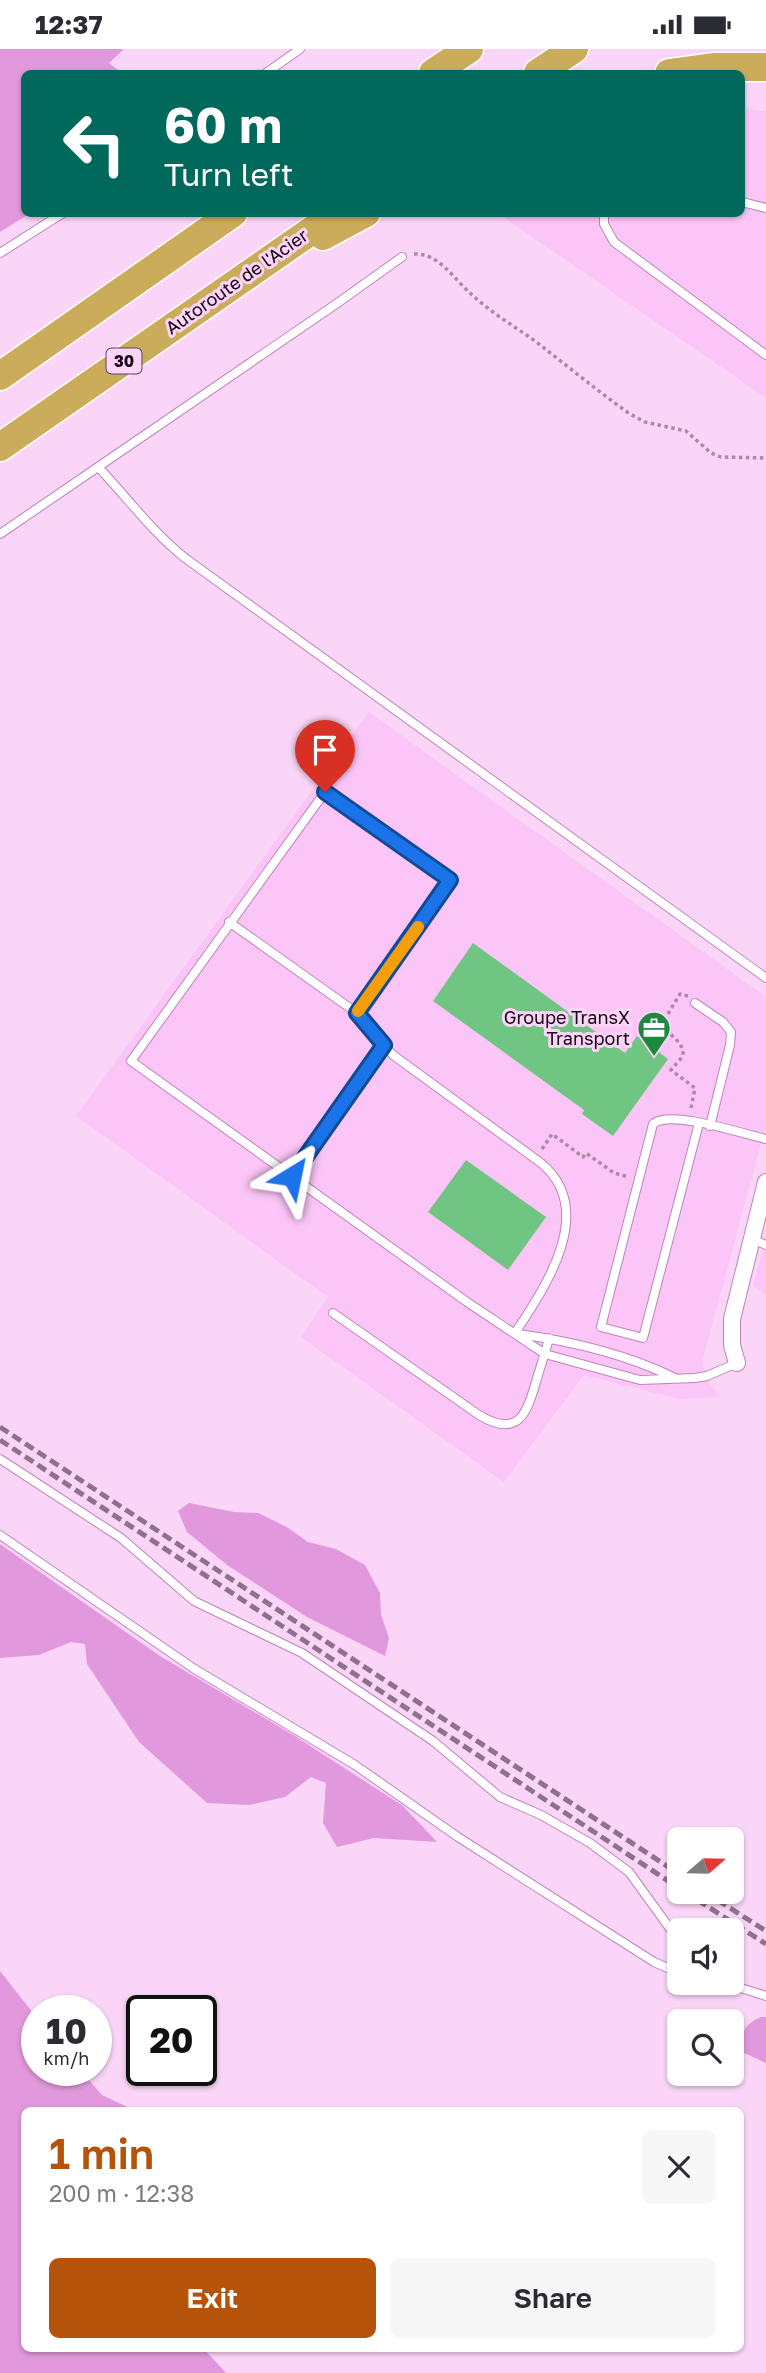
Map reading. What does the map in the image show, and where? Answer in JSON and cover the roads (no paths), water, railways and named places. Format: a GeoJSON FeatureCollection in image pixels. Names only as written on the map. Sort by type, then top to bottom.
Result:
{"type":"FeatureCollection","features":[{"type":"Feature","properties":{"kind":"highway"},"geometry":{"type":"LineString","coordinates":[[438,70],[469,49]]}},
{"type":"Feature","properties":{"kind":"highway"},"geometry":{"type":"LineString","coordinates":[[542,70],[574,49]]}},
{"type":"Feature","properties":{"kind":"highway"},"geometry":{"type":"LineString","coordinates":[[691,70],[713,67],[766,67]]}},
{"type":"Feature","properties":{"kind":"highway"},"geometry":{"type":"LineString","coordinates":[[0,376],[227,217]]}},
{"type":"Feature","properties":{"kind":"highway","name":"Autoroute de l'Acier"},"geometry":{"type":"LineString","coordinates":[[0,447],[331,217]]}},
{"type":"Feature","properties":{"kind":"highway"},"geometry":{"type":"LineString","coordinates":[[249,274],[358,217]]}},
{"type":"Feature","properties":{"kind":"street"},"geometry":{"type":"LineString","coordinates":[[737,1363],[732,1345],[732,1319],[750,1238],[762,1214],[765,1191]]}},
{"type":"Feature","properties":{"kind":"lane"},"geometry":{"type":"LineString","coordinates":[[270,70],[300,49]]}},
{"type":"Feature","properties":{"kind":"lane"},"geometry":{"type":"LineString","coordinates":[[745,203],[766,208]]}},
{"type":"Feature","properties":{"kind":"lane"},"geometry":{"type":"LineString","coordinates":[[0,253],[57,217]]}},
{"type":"Feature","properties":{"kind":"lane"},"geometry":{"type":"LineString","coordinates":[[604,217],[604,224],[614,242],[766,355]]}},
{"type":"Feature","properties":{"kind":"lane"},"geometry":{"type":"LineString","coordinates":[[0,534],[329,310],[402,257]]}},
{"type":"Feature","properties":{"kind":"lane"},"geometry":{"type":"LineString","coordinates":[[98,467],[139,510],[157,534],[185,558],[766,978]]}},
{"type":"Feature","properties":{"kind":"lane"},"geometry":{"type":"LineString","coordinates":[[357,1013],[450,880],[325,792],[131,1061],[467,1302],[545,1354],[640,1381],[707,1376],[737,1363]]}},
{"type":"Feature","properties":{"kind":"lane"},"geometry":{"type":"LineString","coordinates":[[229,922],[357,1013],[393,1055],[548,1168],[561,1185],[565,1195],[565,1225],[559,1253],[547,1284],[515,1333]]}},
{"type":"Feature","properties":{"kind":"lane"},"geometry":{"type":"LineString","coordinates":[[693,1001],[723,1022],[730,1032],[730,1045],[710,1126]]}},
{"type":"Feature","properties":{"kind":"lane"},"geometry":{"type":"LineString","coordinates":[[292,1176],[384,1045]]}},
{"type":"Feature","properties":{"kind":"lane"},"geometry":{"type":"LineString","coordinates":[[699,1123],[643,1338],[601,1327],[650,1130],[658,1120],[680,1118],[766,1139]]}},
{"type":"Feature","properties":{"kind":"lane"},"geometry":{"type":"LineString","coordinates":[[750,1238],[766,1245]]}},
{"type":"Feature","properties":{"kind":"lane"},"geometry":{"type":"LineString","coordinates":[[333,1313],[479,1415],[497,1424],[512,1423],[524,1415],[529,1407],[549,1338]]}},
{"type":"Feature","properties":{"kind":"lane"},"geometry":{"type":"LineString","coordinates":[[515,1333],[549,1338],[644,1363],[676,1379]]}},
{"type":"Feature","properties":{"kind":"lane"},"geometry":{"type":"LineString","coordinates":[[0,1458],[140,1552],[194,1601],[302,1653],[446,1750],[500,1797],[541,1815],[590,1843],[629,1872],[667,1924]]}},
{"type":"Feature","properties":{"kind":"lane"},"geometry":{"type":"LineString","coordinates":[[0,1535],[194,1668],[355,1765],[458,1837],[653,1962],[667,1968]]}},
{"type":"Feature","properties":{"kind":"lane"},"geometry":{"type":"LineString","coordinates":[[744,1989],[766,1996]]}},
{"type":"Feature","properties":{"kind":"railway"},"geometry":{"type":"LineString","coordinates":[[0,1427],[667,1866]]}},
{"type":"Feature","properties":{"kind":"railway"},"geometry":{"type":"LineString","coordinates":[[0,1440],[667,1880]]}},
{"type":"Feature","properties":{"kind":"railway"},"geometry":{"type":"LineString","coordinates":[[704,1904],[766,1944]]}},
{"type":"Feature","properties":{"kind":"railway"},"geometry":{"type":"LineString","coordinates":[[724,1904],[766,1931]]}},
{"type":"Feature","properties":{"kind":"place","name":"Groupe TransX Transport"},"geometry":{"type":"Point","coordinates":[654,1058]}}]}
